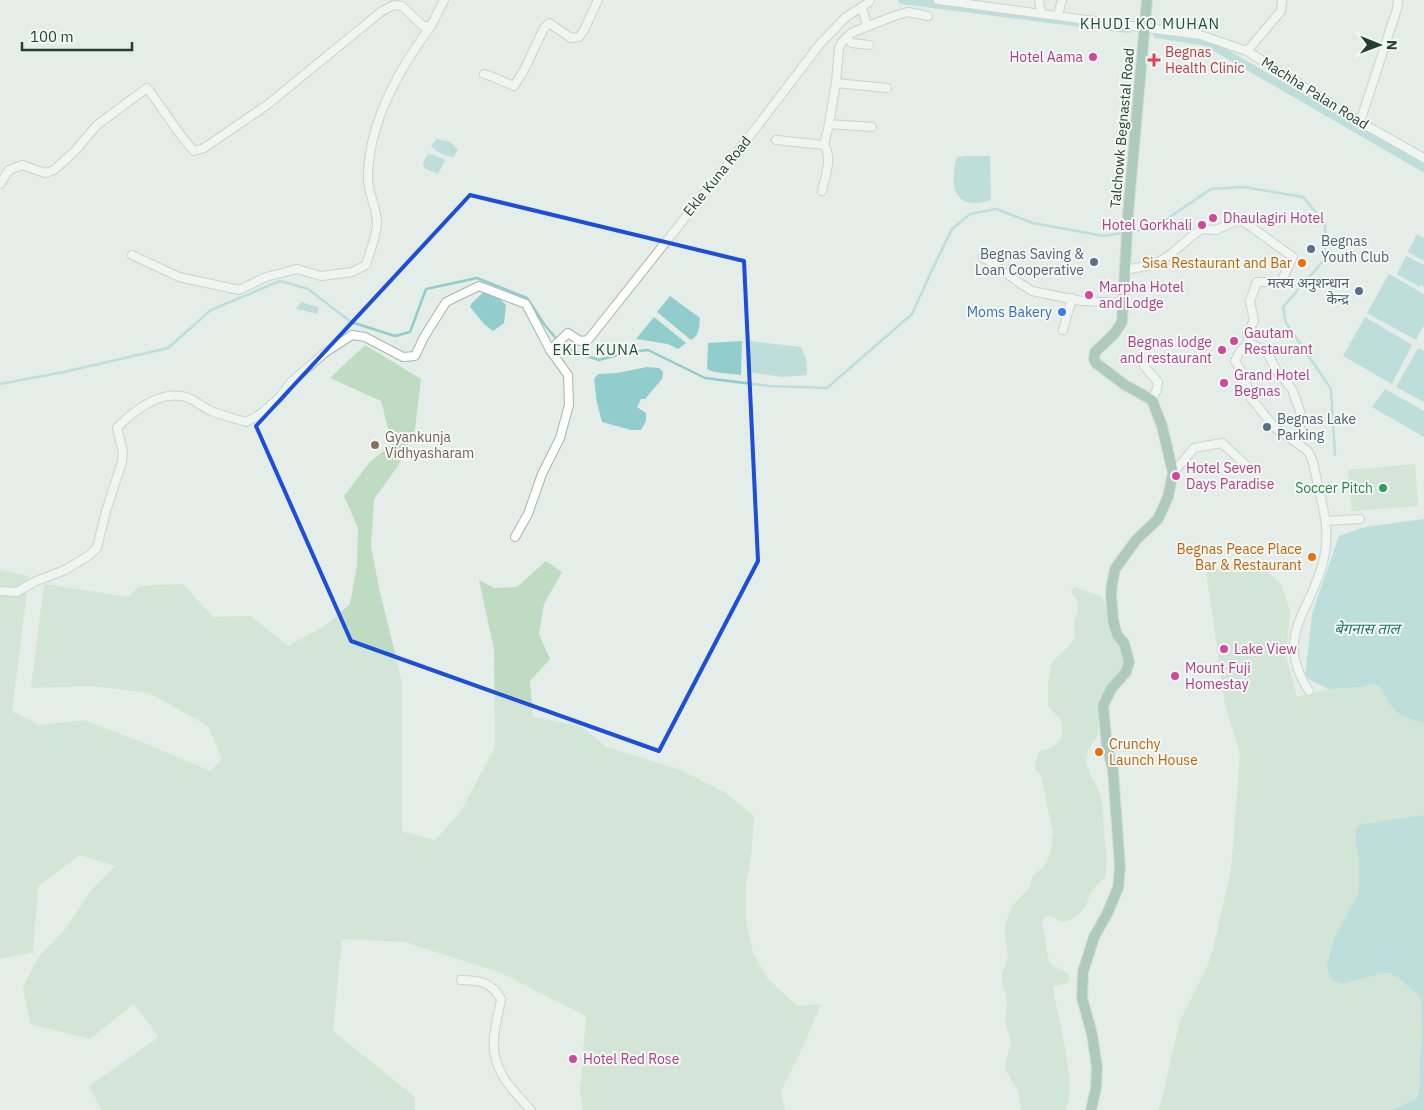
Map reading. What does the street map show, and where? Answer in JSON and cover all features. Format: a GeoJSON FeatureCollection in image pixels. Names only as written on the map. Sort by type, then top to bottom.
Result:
{"type":"FeatureCollection","features":[{"type":"Feature","properties":{"kind":"main road","name":"Talchowk Begnastal Road"},"geometry":{"type":"LineString","coordinates":[[1147,0],[1128,214],[1122,322],[1114,334],[1095,352],[1094,359],[1096,363],[1125,385],[1152,400]]}},
{"type":"Feature","properties":{"kind":"main road"},"geometry":{"type":"LineString","coordinates":[[1091,1110],[1096,1088],[1097,1068],[1092,1034],[1082,998],[1083,972],[1094,937],[1107,914],[1118,888],[1120,868],[1114,770],[1107,746],[1103,706],[1111,689],[1126,672],[1130,662],[1124,643],[1117,635],[1113,620],[1112,584],[1115,569],[1136,540],[1158,519],[1168,497],[1173,473],[1162,426],[1152,400]]}},
{"type":"Feature","properties":{"kind":"street"},"geometry":{"type":"LineString","coordinates":[[132,255],[178,277],[239,290],[266,277],[297,269],[320,276],[352,272],[366,266],[378,222],[367,178],[370,148],[382,109],[416,45],[431,26],[444,0]]}},
{"type":"Feature","properties":{"kind":"street"},"geometry":{"type":"LineString","coordinates":[[484,74],[514,86],[524,70],[544,28],[549,23],[571,38],[579,37],[598,0]]}},
{"type":"Feature","properties":{"kind":"street","name":"Machha Palan Road"},"geometry":{"type":"LineString","coordinates":[[938,0],[1200,35],[1247,51],[1360,122],[1424,158]]}},
{"type":"Feature","properties":{"kind":"street"},"geometry":{"type":"LineString","coordinates":[[1039,0],[1041,14]]}},
{"type":"Feature","properties":{"kind":"street"},"geometry":{"type":"LineString","coordinates":[[1058,15],[1062,0]]}},
{"type":"Feature","properties":{"kind":"street"},"geometry":{"type":"LineString","coordinates":[[1247,51],[1281,10],[1282,0]]}},
{"type":"Feature","properties":{"kind":"street"},"geometry":{"type":"LineString","coordinates":[[1360,122],[1397,9],[1398,0]]}},
{"type":"Feature","properties":{"kind":"street"},"geometry":{"type":"LineString","coordinates":[[867,3],[867,26]]}},
{"type":"Feature","properties":{"kind":"street","name":"Ekle Kuna Road"},"geometry":{"type":"LineString","coordinates":[[550,350],[568,333],[580,340],[588,340],[746,142],[820,44],[846,17],[867,3]]}},
{"type":"Feature","properties":{"kind":"street"},"geometry":{"type":"LineString","coordinates":[[0,184],[10,170],[22,165],[45,173],[54,170],[75,151],[97,124],[147,88],[194,151],[204,148],[232,127],[267,105],[375,17],[394,5],[402,6],[423,26],[431,26]]}},
{"type":"Feature","properties":{"kind":"street"},"geometry":{"type":"LineString","coordinates":[[824,145],[842,42],[851,34],[867,26],[908,12],[928,16]]}},
{"type":"Feature","properties":{"kind":"street"},"geometry":{"type":"LineString","coordinates":[[846,38],[852,43],[869,45]]}},
{"type":"Feature","properties":{"kind":"street"},"geometry":{"type":"LineString","coordinates":[[836,83],[887,88]]}},
{"type":"Feature","properties":{"kind":"street"},"geometry":{"type":"LineString","coordinates":[[829,124],[872,127]]}},
{"type":"Feature","properties":{"kind":"street"},"geometry":{"type":"LineString","coordinates":[[776,140],[824,145],[828,150],[829,156],[822,191]]}},
{"type":"Feature","properties":{"kind":"street"},"geometry":{"type":"LineString","coordinates":[[1125,270],[1151,265],[1162,260],[1202,229],[1216,230],[1240,219],[1294,257],[1281,282],[1257,282],[1250,301],[1254,321],[1247,334],[1249,344]]}},
{"type":"Feature","properties":{"kind":"street"},"geometry":{"type":"LineString","coordinates":[[983,257],[1032,291],[1082,301],[1123,303]]}},
{"type":"Feature","properties":{"kind":"street"},"geometry":{"type":"LineString","coordinates":[[0,591],[17,592],[34,582],[65,570],[88,556],[96,548],[122,462],[123,452],[117,428],[152,400],[180,395],[194,400],[209,410],[246,422],[259,415],[279,398],[292,381],[326,352],[352,336],[366,337],[403,357],[415,356],[424,337],[446,302],[479,286],[526,304],[550,350],[568,375],[569,405],[560,438],[542,474],[528,514],[515,537]]}},
{"type":"Feature","properties":{"kind":"street"},"geometry":{"type":"LineString","coordinates":[[1063,330],[1072,298]]}},
{"type":"Feature","properties":{"kind":"street"},"geometry":{"type":"LineString","coordinates":[[1249,344],[1266,351],[1277,371],[1292,389],[1302,417],[1297,443]]}},
{"type":"Feature","properties":{"kind":"street"},"geometry":{"type":"LineString","coordinates":[[1249,344],[1240,351],[1235,362],[1243,374],[1251,398],[1275,428],[1309,452],[1326,521],[1325,556],[1320,574],[1299,618],[1294,642],[1295,666],[1309,691]]}},
{"type":"Feature","properties":{"kind":"street"},"geometry":{"type":"LineString","coordinates":[[1144,366],[1158,382],[1158,389],[1152,400]]}},
{"type":"Feature","properties":{"kind":"street"},"geometry":{"type":"LineString","coordinates":[[1173,473],[1194,448],[1222,443],[1247,466]]}},
{"type":"Feature","properties":{"kind":"street"},"geometry":{"type":"LineString","coordinates":[[1326,521],[1360,519]]}},
{"type":"Feature","properties":{"kind":"street"},"geometry":{"type":"LineString","coordinates":[[461,980],[486,983],[495,989],[501,1000],[493,1052],[497,1066],[506,1083],[532,1110]]}},
{"type":"Feature","properties":{"kind":"highlighted area"},"geometry":{"type":"Polygon","coordinates":[[[470,195],[744,261],[758,561],[659,751],[351,641],[256,426],[470,195]]]}},
{"type":"Feature","properties":{"kind":"green space"},"geometry":{"type":"Polygon","coordinates":[[[365,345],[421,379],[415,429],[398,466],[374,499],[371,546],[379,588],[402,682],[402,831],[435,840],[460,813],[495,747],[494,649],[479,580],[494,588],[517,587],[546,561],[562,572],[544,604],[539,634],[550,659],[530,681],[533,717],[580,726],[607,747],[681,770],[724,792],[754,816],[751,857],[746,883],[746,919],[753,953],[768,979],[797,1006],[821,1004],[781,1091],[785,1110],[583,1110],[580,1091],[586,1016],[499,972],[404,942],[342,939],[333,1031],[415,1097],[415,1110],[102,1110],[89,1086],[159,1037],[134,1004],[90,1039],[30,1024],[23,987],[38,958],[67,927],[92,889],[115,866],[80,855],[38,886],[33,952],[0,959],[0,570],[29,576],[12,711],[39,725],[84,720],[210,771],[222,759],[208,726],[149,693],[94,686],[31,688],[44,584],[128,597],[139,586],[183,584],[213,617],[251,616],[288,646],[326,625],[350,604],[357,565],[358,528],[344,496],[369,463],[392,444],[381,401],[330,378],[365,345]]]}},
{"type":"Feature","properties":{"kind":"green space","name":"Soccer Pitch"},"geometry":{"type":"Polygon","coordinates":[[[1415,464],[1418,506],[1352,511],[1348,470],[1415,464]]]}},
{"type":"Feature","properties":{"kind":"green space"},"geometry":{"type":"Polygon","coordinates":[[[1258,563],[1281,584],[1290,611],[1286,656],[1297,697],[1328,689],[1362,687],[1373,684],[1383,690],[1391,706],[1410,720],[1424,723],[1424,815],[1361,824],[1355,840],[1359,863],[1359,892],[1334,938],[1329,974],[1333,981],[1343,984],[1379,974],[1390,973],[1398,977],[1417,994],[1421,1001],[1420,1084],[1416,1097],[1412,1101],[1391,1110],[1158,1110],[1180,1021],[1207,967],[1213,949],[1231,870],[1240,754],[1225,704],[1206,570],[1258,563]]]}},
{"type":"Feature","properties":{"kind":"green space"},"geometry":{"type":"Polygon","coordinates":[[[1075,587],[1102,597],[1107,609],[1110,632],[1119,640],[1125,658],[1123,670],[1099,698],[1098,735],[1088,751],[1086,762],[1100,793],[1103,807],[1107,857],[1106,870],[1105,877],[1091,891],[1087,903],[1079,914],[1068,921],[1062,922],[1051,916],[1045,917],[1042,922],[1049,962],[1069,975],[1069,981],[1053,987],[1066,1050],[1069,1097],[1066,1110],[1021,1110],[1018,1091],[1006,1071],[1005,1065],[1011,1043],[1005,1021],[1007,1002],[1002,986],[1002,974],[1008,958],[1004,929],[1012,906],[1030,887],[1033,875],[1043,868],[1051,852],[1053,832],[1041,776],[1035,769],[1035,763],[1039,752],[1056,745],[1061,739],[1062,726],[1060,720],[1048,705],[1048,682],[1051,665],[1054,660],[1068,647],[1075,637],[1074,625],[1078,607],[1071,591],[1075,587]]]}},
{"type":"Feature","properties":{"kind":"water"},"geometry":{"type":"Polygon","coordinates":[[[437,139],[450,142],[458,149],[454,157],[441,154],[431,146],[437,139]]]}},
{"type":"Feature","properties":{"kind":"water"},"geometry":{"type":"Polygon","coordinates":[[[431,154],[445,161],[438,174],[424,168],[423,164],[427,155],[431,154]]]}},
{"type":"Feature","properties":{"kind":"water"},"geometry":{"type":"Polygon","coordinates":[[[990,156],[991,200],[977,203],[967,202],[957,193],[954,187],[954,172],[957,157],[990,156]]]}},
{"type":"Feature","properties":{"kind":"water"},"geometry":{"type":"Polygon","coordinates":[[[1417,234],[1424,238],[1424,261],[1408,252],[1417,234]]]}},
{"type":"Feature","properties":{"kind":"water"},"geometry":{"type":"Polygon","coordinates":[[[1406,256],[1424,265],[1424,287],[1421,285],[1420,287],[1397,274],[1406,256]]]}},
{"type":"Feature","properties":{"kind":"water"},"geometry":{"type":"Polygon","coordinates":[[[1389,274],[1424,294],[1424,325],[1416,340],[1367,313],[1389,274]]]}},
{"type":"Feature","properties":{"kind":"water"},"geometry":{"type":"Polygon","coordinates":[[[484,292],[497,296],[506,305],[504,323],[493,331],[485,325],[470,307],[484,292]]]}},
{"type":"Feature","properties":{"kind":"water"},"geometry":{"type":"Polygon","coordinates":[[[670,296],[700,318],[698,333],[691,340],[657,312],[670,296]]]}},
{"type":"Feature","properties":{"kind":"water"},"geometry":{"type":"Polygon","coordinates":[[[301,302],[318,307],[318,314],[296,309],[301,302]]]}},
{"type":"Feature","properties":{"kind":"water"},"geometry":{"type":"Polygon","coordinates":[[[654,317],[686,343],[678,349],[668,344],[636,339],[654,317]]]}},
{"type":"Feature","properties":{"kind":"water"},"geometry":{"type":"Polygon","coordinates":[[[1365,317],[1412,345],[1392,384],[1343,356],[1365,317]]]}},
{"type":"Feature","properties":{"kind":"water"},"geometry":{"type":"Polygon","coordinates":[[[742,341],[741,375],[714,372],[707,369],[708,343],[742,341]]]}},
{"type":"Feature","properties":{"kind":"water"},"geometry":{"type":"Polygon","coordinates":[[[750,341],[801,347],[806,359],[807,375],[782,377],[749,372],[750,341]]]}},
{"type":"Feature","properties":{"kind":"water"},"geometry":{"type":"Polygon","coordinates":[[[1418,348],[1424,351],[1424,402],[1396,387],[1418,348]]]}},
{"type":"Feature","properties":{"kind":"water"},"geometry":{"type":"Polygon","coordinates":[[[647,367],[659,368],[663,372],[662,379],[645,399],[641,399],[637,407],[646,413],[646,421],[641,430],[631,430],[602,422],[594,379],[598,374],[617,373],[647,367]]]}},
{"type":"Feature","properties":{"kind":"water"},"geometry":{"type":"Polygon","coordinates":[[[1385,389],[1424,411],[1424,437],[1372,407],[1385,389]]]}},
{"type":"Feature","properties":{"kind":"water","name":"बेगनास ताल"},"geometry":{"type":"Polygon","coordinates":[[[1424,519],[1424,723],[1402,716],[1390,704],[1379,686],[1373,684],[1362,687],[1328,689],[1305,677],[1312,614],[1339,536],[1365,527],[1424,519]]]}},
{"type":"Feature","properties":{"kind":"water"},"geometry":{"type":"Polygon","coordinates":[[[1424,815],[1424,1110],[1391,1110],[1417,1097],[1420,1084],[1419,1061],[1422,1042],[1421,1001],[1417,994],[1390,973],[1379,974],[1343,984],[1333,981],[1327,965],[1334,938],[1359,892],[1359,863],[1355,840],[1356,829],[1361,824],[1424,815]]]}},
{"type":"Feature","properties":{"kind":"waterway"},"geometry":{"type":"LineString","coordinates":[[902,0],[1128,29]]}},
{"type":"Feature","properties":{"kind":"waterway"},"geometry":{"type":"LineString","coordinates":[[1157,34],[1206,42],[1424,168]]}},
{"type":"Feature","properties":{"kind":"waterway"},"geometry":{"type":"LineString","coordinates":[[1129,232],[1155,227],[1211,189],[1244,187],[1303,197],[1325,223],[1325,259],[1283,307],[1286,323],[1331,389],[1335,455]]}},
{"type":"Feature","properties":{"kind":"waterway"},"geometry":{"type":"LineString","coordinates":[[0,384],[64,372],[168,348],[211,310],[280,281],[308,289],[351,322],[395,336],[410,332],[426,289],[477,278],[527,298],[544,324],[564,348],[599,360],[629,352],[648,350],[705,378],[769,386],[827,388],[912,314],[952,229],[970,214],[996,209],[1033,223],[1104,236],[1123,233]]}},
{"type":"Feature","properties":{"kind":"place","name":"Hotel Aama"},"geometry":{"type":"Point","coordinates":[1093,57]}},
{"type":"Feature","properties":{"kind":"place","name":"Begnas Health Clinic"},"geometry":{"type":"Point","coordinates":[1154,60]}},
{"type":"Feature","properties":{"kind":"place","name":"Dhaulagiri Hotel"},"geometry":{"type":"Point","coordinates":[1213,218]}},
{"type":"Feature","properties":{"kind":"place","name":"Hotel Gorkhali"},"geometry":{"type":"Point","coordinates":[1202,225]}},
{"type":"Feature","properties":{"kind":"place","name":"Begnas Youth Club"},"geometry":{"type":"Point","coordinates":[1311,249]}},
{"type":"Feature","properties":{"kind":"place","name":"Begnas Saving & Loan Cooperative"},"geometry":{"type":"Point","coordinates":[1094,262]}},
{"type":"Feature","properties":{"kind":"place","name":"Sisa Restaurant and Bar"},"geometry":{"type":"Point","coordinates":[1302,263]}},
{"type":"Feature","properties":{"kind":"place","name":"मत्स्य अनुशन्धान केन्द्र"},"geometry":{"type":"Point","coordinates":[1359,291]}},
{"type":"Feature","properties":{"kind":"place","name":"Marpha Hotel and Lodge"},"geometry":{"type":"Point","coordinates":[1089,295]}},
{"type":"Feature","properties":{"kind":"place","name":"Moms Bakery"},"geometry":{"type":"Point","coordinates":[1062,312]}},
{"type":"Feature","properties":{"kind":"place","name":"Gautam Restaurant"},"geometry":{"type":"Point","coordinates":[1234,341]}},
{"type":"Feature","properties":{"kind":"place","name":"Begnas lodge and restaurant"},"geometry":{"type":"Point","coordinates":[1222,350]}},
{"type":"Feature","properties":{"kind":"place","name":"Grand Hotel Begnas"},"geometry":{"type":"Point","coordinates":[1224,383]}},
{"type":"Feature","properties":{"kind":"place","name":"Begnas Lake Parking"},"geometry":{"type":"Point","coordinates":[1267,427]}},
{"type":"Feature","properties":{"kind":"place","name":"Gyankunja Vidhyasharam"},"geometry":{"type":"Point","coordinates":[375,445]}},
{"type":"Feature","properties":{"kind":"place","name":"Hotel Seven Days Paradise"},"geometry":{"type":"Point","coordinates":[1176,476]}},
{"type":"Feature","properties":{"kind":"place","name":"Soccer Pitch"},"geometry":{"type":"Point","coordinates":[1383,488]}},
{"type":"Feature","properties":{"kind":"place","name":"Begnas Peace Place Bar & Restaurant"},"geometry":{"type":"Point","coordinates":[1312,557]}},
{"type":"Feature","properties":{"kind":"place","name":"Lake View"},"geometry":{"type":"Point","coordinates":[1224,649]}},
{"type":"Feature","properties":{"kind":"place","name":"Mount Fuji Homestay"},"geometry":{"type":"Point","coordinates":[1175,676]}},
{"type":"Feature","properties":{"kind":"place","name":"Crunchy Launch House"},"geometry":{"type":"Point","coordinates":[1099,752]}},
{"type":"Feature","properties":{"kind":"place","name":"Hotel Red Rose"},"geometry":{"type":"Point","coordinates":[573,1059]}},
{"type":"Feature","properties":{"kind":"district","name":"KHUDI KO MUHAN"},"geometry":{"type":"Point","coordinates":[1150,23]}},
{"type":"Feature","properties":{"kind":"district","name":"EKLE KUNA"},"geometry":{"type":"Point","coordinates":[596,349]}}]}
